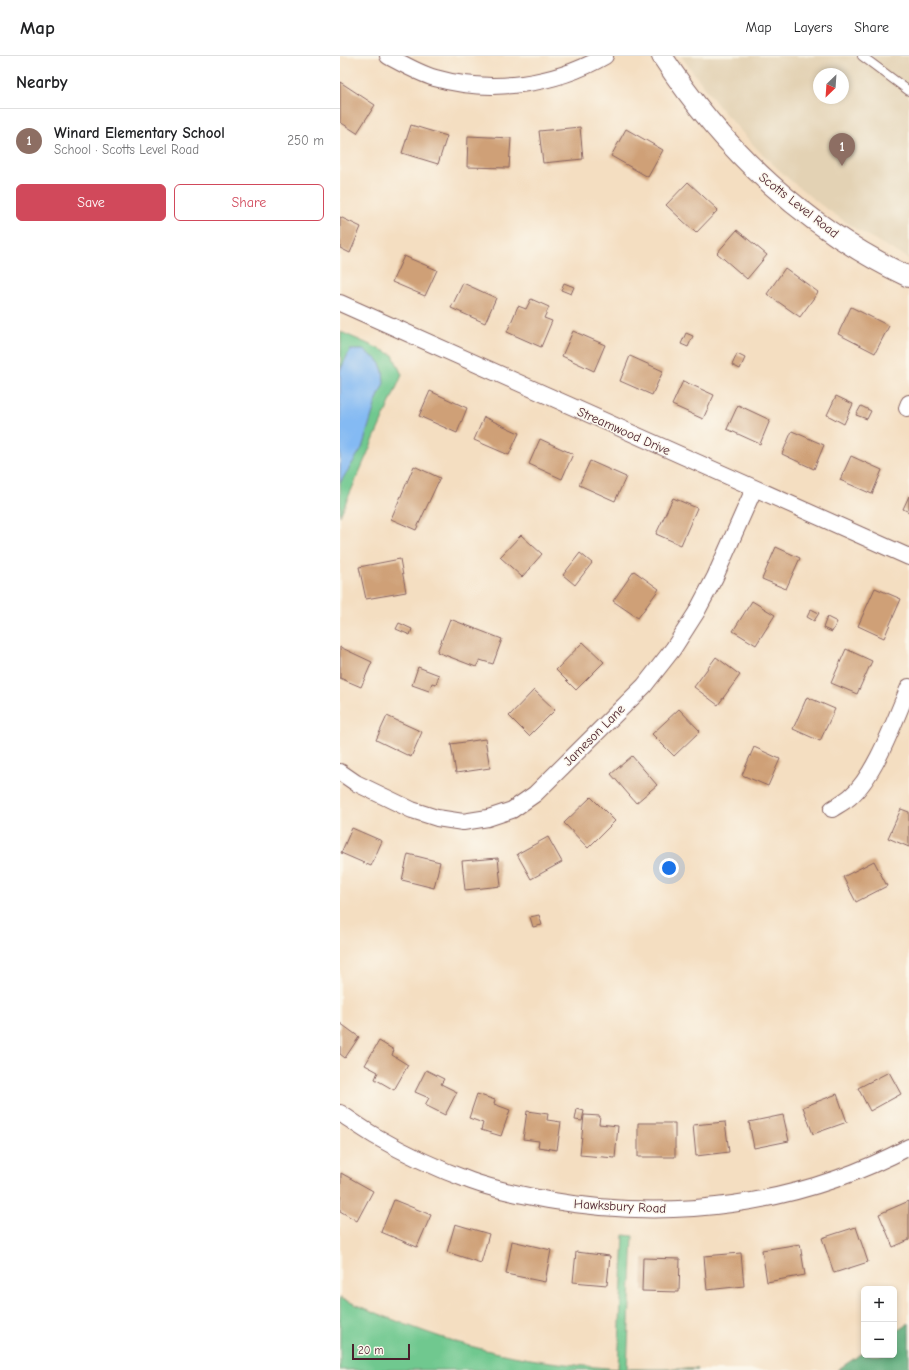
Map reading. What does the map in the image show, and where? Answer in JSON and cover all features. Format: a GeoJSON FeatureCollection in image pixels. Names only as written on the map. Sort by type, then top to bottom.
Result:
{"type":"FeatureCollection","features":[{"type":"Feature","properties":{"kind":"street"},"geometry":{"type":"LineString","coordinates":[[388,56],[408,67],[434,78],[464,84],[498,86],[535,82],[567,74],[605,56]]}},
{"type":"Feature","properties":{"kind":"street","name":"Scotts Level Road"},"geometry":{"type":"LineString","coordinates":[[662,56],[705,116],[746,162],[780,194],[847,243],[882,264],[909,277]]}},
{"type":"Feature","properties":{"kind":"street","name":"Streamwood Drive"},"geometry":{"type":"LineString","coordinates":[[340,304],[909,557]]}},
{"type":"Feature","properties":{"kind":"street","name":"Jameson Lane"},"geometry":{"type":"LineString","coordinates":[[340,772],[356,783],[412,810],[437,818],[463,822],[488,818],[512,810],[535,794],[638,691],[673,649],[696,613],[715,577],[754,489]]}},
{"type":"Feature","properties":{"kind":"street"},"geometry":{"type":"LineString","coordinates":[[832,809],[850,797],[868,776],[878,758],[909,687]]}},
{"type":"Feature","properties":{"kind":"street","name":"Hawksbury Road"},"geometry":{"type":"LineString","coordinates":[[340,1113],[375,1136],[409,1154],[472,1181],[525,1196],[576,1205],[628,1209],[680,1209],[733,1204],[786,1194],[844,1175],[909,1146]]}},
{"type":"Feature","properties":{"kind":"lane"},"geometry":{"type":"LineString","coordinates":[[862,56],[909,91]]}},
{"type":"Feature","properties":{"kind":"shaded area"},"geometry":{"type":"Polygon","coordinates":[[[681,56],[909,56],[909,259],[856,229],[821,205],[790,180],[759,151],[720,108],[681,56]]]}},
{"type":"Feature","properties":{"kind":"green space"},"geometry":{"type":"Polygon","coordinates":[[[341,332],[393,355],[402,375],[340,516],[341,332]]]}},
{"type":"Feature","properties":{"kind":"green space"},"geometry":{"type":"Polygon","coordinates":[[[624,1235],[633,1236],[627,1369],[698,1370],[340,1370],[340,1298],[423,1331],[492,1352],[564,1364],[618,1369],[624,1235]]]}},
{"type":"Feature","properties":{"kind":"green space"},"geometry":{"type":"Polygon","coordinates":[[[909,1323],[909,1370],[837,1370],[861,1354],[861,1358],[897,1358],[897,1331],[909,1323]]]}},
{"type":"Feature","properties":{"kind":"water"},"geometry":{"type":"Polygon","coordinates":[[[350,350],[363,350],[379,361],[383,371],[384,383],[376,402],[362,448],[340,483],[340,371],[350,350]]]}},
{"type":"Feature","properties":{"kind":"building"},"geometry":{"type":"Polygon","coordinates":[[[340,82],[375,105],[357,133],[340,122],[340,82]]]}},
{"type":"Feature","properties":{"kind":"building"},"geometry":{"type":"Polygon","coordinates":[[[411,125],[447,136],[438,164],[402,153],[411,125]]]}},
{"type":"Feature","properties":{"kind":"building"},"geometry":{"type":"Polygon","coordinates":[[[580,127],[583,159],[543,163],[539,131],[580,127]]]}},
{"type":"Feature","properties":{"kind":"building"},"geometry":{"type":"Polygon","coordinates":[[[626,129],[663,150],[648,177],[611,156],[626,129]]]}},
{"type":"Feature","properties":{"kind":"building"},"geometry":{"type":"Polygon","coordinates":[[[468,136],[511,138],[509,168],[467,167],[468,136]]]}},
{"type":"Feature","properties":{"kind":"building"},"geometry":{"type":"Polygon","coordinates":[[[688,182],[718,210],[696,233],[666,205],[688,182]]]}},
{"type":"Feature","properties":{"kind":"building"},"geometry":{"type":"Polygon","coordinates":[[[340,217],[361,227],[350,253],[340,248],[340,217]]]}},
{"type":"Feature","properties":{"kind":"building"},"geometry":{"type":"Polygon","coordinates":[[[737,230],[767,255],[747,279],[717,253],[737,230]]]}},
{"type":"Feature","properties":{"kind":"building"},"geometry":{"type":"Polygon","coordinates":[[[404,256],[437,270],[425,296],[392,282],[404,256]]]}},
{"type":"Feature","properties":{"kind":"building"},"geometry":{"type":"Polygon","coordinates":[[[785,268],[818,292],[800,317],[767,294],[785,268]]]}},
{"type":"Feature","properties":{"kind":"building"},"geometry":{"type":"Polygon","coordinates":[[[463,283],[496,298],[485,323],[451,308],[463,283]]]}},
{"type":"Feature","properties":{"kind":"building"},"geometry":{"type":"Polygon","coordinates":[[[564,283],[574,287],[571,294],[561,290],[564,283]]]}},
{"type":"Feature","properties":{"kind":"building"},"geometry":{"type":"Polygon","coordinates":[[[531,299],[549,307],[544,318],[552,321],[541,347],[507,332],[518,306],[526,309],[531,299]]]}},
{"type":"Feature","properties":{"kind":"building"},"geometry":{"type":"Polygon","coordinates":[[[851,307],[889,326],[875,353],[838,334],[851,307]]]}},
{"type":"Feature","properties":{"kind":"building"},"geometry":{"type":"Polygon","coordinates":[[[573,331],[605,345],[594,371],[562,356],[573,331]]]}},
{"type":"Feature","properties":{"kind":"building"},"geometry":{"type":"Polygon","coordinates":[[[686,333],[693,336],[688,347],[681,344],[686,333]]]}},
{"type":"Feature","properties":{"kind":"building"},"geometry":{"type":"Polygon","coordinates":[[[737,354],[745,358],[740,369],[732,365],[737,354]]]}},
{"type":"Feature","properties":{"kind":"building"},"geometry":{"type":"Polygon","coordinates":[[[630,356],[663,371],[652,395],[620,381],[630,356]]]}},
{"type":"Feature","properties":{"kind":"building"},"geometry":{"type":"Polygon","coordinates":[[[683,381],[714,395],[703,419],[672,405],[683,381]]]}},
{"type":"Feature","properties":{"kind":"building"},"geometry":{"type":"Polygon","coordinates":[[[430,391],[467,408],[457,433],[419,416],[430,391]]]}},
{"type":"Feature","properties":{"kind":"building"},"geometry":{"type":"Polygon","coordinates":[[[836,396],[853,404],[844,424],[827,415],[836,396]]]}},
{"type":"Feature","properties":{"kind":"building"},"geometry":{"type":"Polygon","coordinates":[[[738,405],[770,420],[760,444],[727,429],[738,405]]]}},
{"type":"Feature","properties":{"kind":"building"},"geometry":{"type":"Polygon","coordinates":[[[861,406],[871,411],[867,419],[856,415],[861,406]]]}},
{"type":"Feature","properties":{"kind":"building"},"geometry":{"type":"Polygon","coordinates":[[[484,417],[519,433],[509,455],[474,440],[484,417]]]}},
{"type":"Feature","properties":{"kind":"building"},"geometry":{"type":"Polygon","coordinates":[[[792,431],[824,445],[814,469],[782,454],[792,431]]]}},
{"type":"Feature","properties":{"kind":"building"},"geometry":{"type":"Polygon","coordinates":[[[540,439],[573,454],[562,479],[529,464],[540,439]]]}},
{"type":"Feature","properties":{"kind":"building"},"geometry":{"type":"Polygon","coordinates":[[[851,456],[882,470],[872,494],[840,480],[851,456]]]}},
{"type":"Feature","properties":{"kind":"building"},"geometry":{"type":"Polygon","coordinates":[[[590,461],[626,477],[615,501],[579,485],[590,461]]]}},
{"type":"Feature","properties":{"kind":"building"},"geometry":{"type":"Polygon","coordinates":[[[414,466],[440,478],[416,530],[391,519],[414,466]]]}},
{"type":"Feature","properties":{"kind":"building"},"geometry":{"type":"Polygon","coordinates":[[[909,496],[909,512],[903,509],[909,496]]]}},
{"type":"Feature","properties":{"kind":"building"},"geometry":{"type":"Polygon","coordinates":[[[673,498],[697,508],[681,545],[656,534],[673,498]]]}},
{"type":"Feature","properties":{"kind":"building"},"geometry":{"type":"Polygon","coordinates":[[[521,535],[542,554],[522,577],[500,557],[521,535]]]}},
{"type":"Feature","properties":{"kind":"building"},"geometry":{"type":"Polygon","coordinates":[[[776,547],[800,558],[786,589],[762,579],[776,547]]]}},
{"type":"Feature","properties":{"kind":"building"},"geometry":{"type":"Polygon","coordinates":[[[580,553],[592,563],[575,585],[563,575],[580,553]]]}},
{"type":"Feature","properties":{"kind":"building"},"geometry":{"type":"Polygon","coordinates":[[[400,559],[406,592],[366,599],[359,567],[400,559]]]}},
{"type":"Feature","properties":{"kind":"building"},"geometry":{"type":"Polygon","coordinates":[[[634,571],[659,589],[638,618],[613,601],[634,571]]]}},
{"type":"Feature","properties":{"kind":"building"},"geometry":{"type":"Polygon","coordinates":[[[875,588],[901,599],[884,638],[858,626],[875,588]]]}},
{"type":"Feature","properties":{"kind":"building"},"geometry":{"type":"Polygon","coordinates":[[[752,601],[775,615],[756,645],[733,631],[752,601]]]}},
{"type":"Feature","properties":{"kind":"building"},"geometry":{"type":"Polygon","coordinates":[[[811,609],[819,613],[814,621],[807,617],[811,609]]]}},
{"type":"Feature","properties":{"kind":"building"},"geometry":{"type":"Polygon","coordinates":[[[827,617],[837,622],[832,632],[823,628],[827,617]]]}},
{"type":"Feature","properties":{"kind":"building"},"geometry":{"type":"Polygon","coordinates":[[[450,619],[502,639],[493,664],[480,660],[476,667],[437,652],[450,619]]]}},
{"type":"Feature","properties":{"kind":"building"},"geometry":{"type":"Polygon","coordinates":[[[399,623],[412,629],[410,635],[396,629],[399,623]]]}},
{"type":"Feature","properties":{"kind":"building"},"geometry":{"type":"Polygon","coordinates":[[[583,642],[604,662],[576,690],[556,670],[583,642]]]}},
{"type":"Feature","properties":{"kind":"building"},"geometry":{"type":"Polygon","coordinates":[[[340,647],[372,662],[361,687],[340,678],[340,647]]]}},
{"type":"Feature","properties":{"kind":"building"},"geometry":{"type":"Polygon","coordinates":[[[846,649],[872,661],[857,694],[831,683],[846,649]]]}},
{"type":"Feature","properties":{"kind":"building"},"geometry":{"type":"Polygon","coordinates":[[[716,657],[740,675],[718,705],[694,687],[716,657]]]}},
{"type":"Feature","properties":{"kind":"building"},"geometry":{"type":"Polygon","coordinates":[[[418,667],[439,675],[436,684],[432,683],[429,691],[412,685],[418,667]]]}},
{"type":"Feature","properties":{"kind":"building"},"geometry":{"type":"Polygon","coordinates":[[[534,690],[555,710],[529,736],[509,716],[534,690]]]}},
{"type":"Feature","properties":{"kind":"building"},"geometry":{"type":"Polygon","coordinates":[[[807,697],[835,709],[820,741],[793,729],[807,697]]]}},
{"type":"Feature","properties":{"kind":"building"},"geometry":{"type":"Polygon","coordinates":[[[679,709],[700,731],[674,756],[652,734],[679,709]]]}},
{"type":"Feature","properties":{"kind":"building"},"geometry":{"type":"Polygon","coordinates":[[[387,716],[422,732],[411,757],[376,740],[387,716]]]}},
{"type":"Feature","properties":{"kind":"building"},"geometry":{"type":"Polygon","coordinates":[[[485,739],[490,768],[456,773],[451,744],[485,739]]]}},
{"type":"Feature","properties":{"kind":"building"},"geometry":{"type":"Polygon","coordinates":[[[754,747],[780,759],[768,786],[742,775],[754,747]]]}},
{"type":"Feature","properties":{"kind":"building"},"geometry":{"type":"Polygon","coordinates":[[[632,756],[657,785],[636,803],[611,774],[632,756]]]}},
{"type":"Feature","properties":{"kind":"building"},"geometry":{"type":"Polygon","coordinates":[[[591,797],[615,821],[588,848],[564,823],[591,797]]]}},
{"type":"Feature","properties":{"kind":"building"},"geometry":{"type":"Polygon","coordinates":[[[901,809],[909,812],[909,847],[888,838],[901,809]]]}},
{"type":"Feature","properties":{"kind":"building"},"geometry":{"type":"Polygon","coordinates":[[[352,828],[382,841],[371,866],[341,853],[352,828]]]}},
{"type":"Feature","properties":{"kind":"building"},"geometry":{"type":"Polygon","coordinates":[[[548,837],[562,862],[531,879],[517,854],[548,837]]]}},
{"type":"Feature","properties":{"kind":"building"},"geometry":{"type":"Polygon","coordinates":[[[408,854],[440,862],[434,888],[402,880],[408,854]]]}},
{"type":"Feature","properties":{"kind":"building"},"geometry":{"type":"Polygon","coordinates":[[[498,858],[501,886],[465,890],[462,861],[498,858]]]}},
{"type":"Feature","properties":{"kind":"building"},"geometry":{"type":"Polygon","coordinates":[[[874,861],[887,886],[856,902],[843,877],[874,861]]]}},
{"type":"Feature","properties":{"kind":"building"},"geometry":{"type":"Polygon","coordinates":[[[539,915],[542,925],[533,927],[530,917],[539,915]]]}},
{"type":"Feature","properties":{"kind":"building"},"geometry":{"type":"Polygon","coordinates":[[[340,1023],[359,1037],[345,1058],[340,1054],[340,1023]]]}},
{"type":"Feature","properties":{"kind":"building"},"geometry":{"type":"Polygon","coordinates":[[[379,1041],[394,1050],[392,1055],[408,1065],[394,1090],[375,1079],[378,1072],[365,1065],[379,1041]]]}},
{"type":"Feature","properties":{"kind":"building"},"geometry":{"type":"Polygon","coordinates":[[[426,1070],[444,1079],[441,1084],[457,1092],[445,1115],[425,1105],[429,1098],[415,1092],[426,1070]]]}},
{"type":"Feature","properties":{"kind":"building"},"geometry":{"type":"Polygon","coordinates":[[[889,1072],[901,1094],[870,1111],[858,1088],[889,1072]]]}},
{"type":"Feature","properties":{"kind":"building"},"geometry":{"type":"Polygon","coordinates":[[[477,1094],[495,1100],[494,1104],[510,1110],[501,1136],[481,1130],[483,1123],[469,1118],[477,1094]]]}},
{"type":"Feature","properties":{"kind":"building"},"geometry":{"type":"Polygon","coordinates":[[[837,1094],[847,1122],[813,1134],[803,1107],[837,1094]]]}},
{"type":"Feature","properties":{"kind":"building"},"geometry":{"type":"Polygon","coordinates":[[[577,1109],[584,1111],[582,1121],[575,1120],[577,1109]]]}},
{"type":"Feature","properties":{"kind":"building"},"geometry":{"type":"Polygon","coordinates":[[[527,1111],[548,1114],[547,1120],[561,1122],[557,1150],[538,1147],[539,1141],[523,1139],[527,1111]]]}},
{"type":"Feature","properties":{"kind":"building"},"geometry":{"type":"Polygon","coordinates":[[[584,1115],[600,1116],[599,1124],[618,1126],[615,1158],[580,1155],[584,1115]]]}},
{"type":"Feature","properties":{"kind":"building"},"geometry":{"type":"Polygon","coordinates":[[[783,1115],[789,1141],[754,1148],[749,1122],[783,1115]]]}},
{"type":"Feature","properties":{"kind":"building"},"geometry":{"type":"Polygon","coordinates":[[[725,1122],[729,1152],[696,1156],[693,1125],[725,1122]]]}},
{"type":"Feature","properties":{"kind":"building"},"geometry":{"type":"Polygon","coordinates":[[[638,1123],[675,1123],[675,1157],[638,1157],[638,1123]]]}},
{"type":"Feature","properties":{"kind":"building"},"geometry":{"type":"Polygon","coordinates":[[[341,1173],[373,1191],[357,1221],[340,1211],[341,1173]]]}},
{"type":"Feature","properties":{"kind":"building"},"geometry":{"type":"Polygon","coordinates":[[[394,1200],[431,1215],[417,1247],[381,1232],[394,1200]]]}},
{"type":"Feature","properties":{"kind":"building"},"geometry":{"type":"Polygon","coordinates":[[[909,1201],[909,1240],[893,1247],[879,1214],[909,1201]]]}},
{"type":"Feature","properties":{"kind":"building"},"geometry":{"type":"Polygon","coordinates":[[[455,1224],[489,1234],[481,1263],[447,1252],[455,1224]]]}},
{"type":"Feature","properties":{"kind":"building"},"geometry":{"type":"Polygon","coordinates":[[[856,1227],[868,1262],[834,1273],[822,1238],[856,1227]]]}},
{"type":"Feature","properties":{"kind":"building"},"geometry":{"type":"Polygon","coordinates":[[[512,1241],[551,1250],[545,1282],[506,1274],[512,1241]]]}},
{"type":"Feature","properties":{"kind":"building"},"geometry":{"type":"Polygon","coordinates":[[[800,1244],[805,1275],[767,1282],[762,1250],[800,1244]]]}},
{"type":"Feature","properties":{"kind":"building"},"geometry":{"type":"Polygon","coordinates":[[[576,1252],[610,1256],[607,1285],[573,1282],[576,1252]]]}},
{"type":"Feature","properties":{"kind":"building"},"geometry":{"type":"Polygon","coordinates":[[[741,1253],[744,1286],[707,1290],[704,1256],[741,1253]]]}},
{"type":"Feature","properties":{"kind":"building"},"geometry":{"type":"Polygon","coordinates":[[[643,1258],[680,1259],[679,1292],[642,1291],[643,1258]]]}},
{"type":"Feature","properties":{"kind":"place","name":"Winard Elementary School"},"geometry":{"type":"Point","coordinates":[842,166]}}]}
